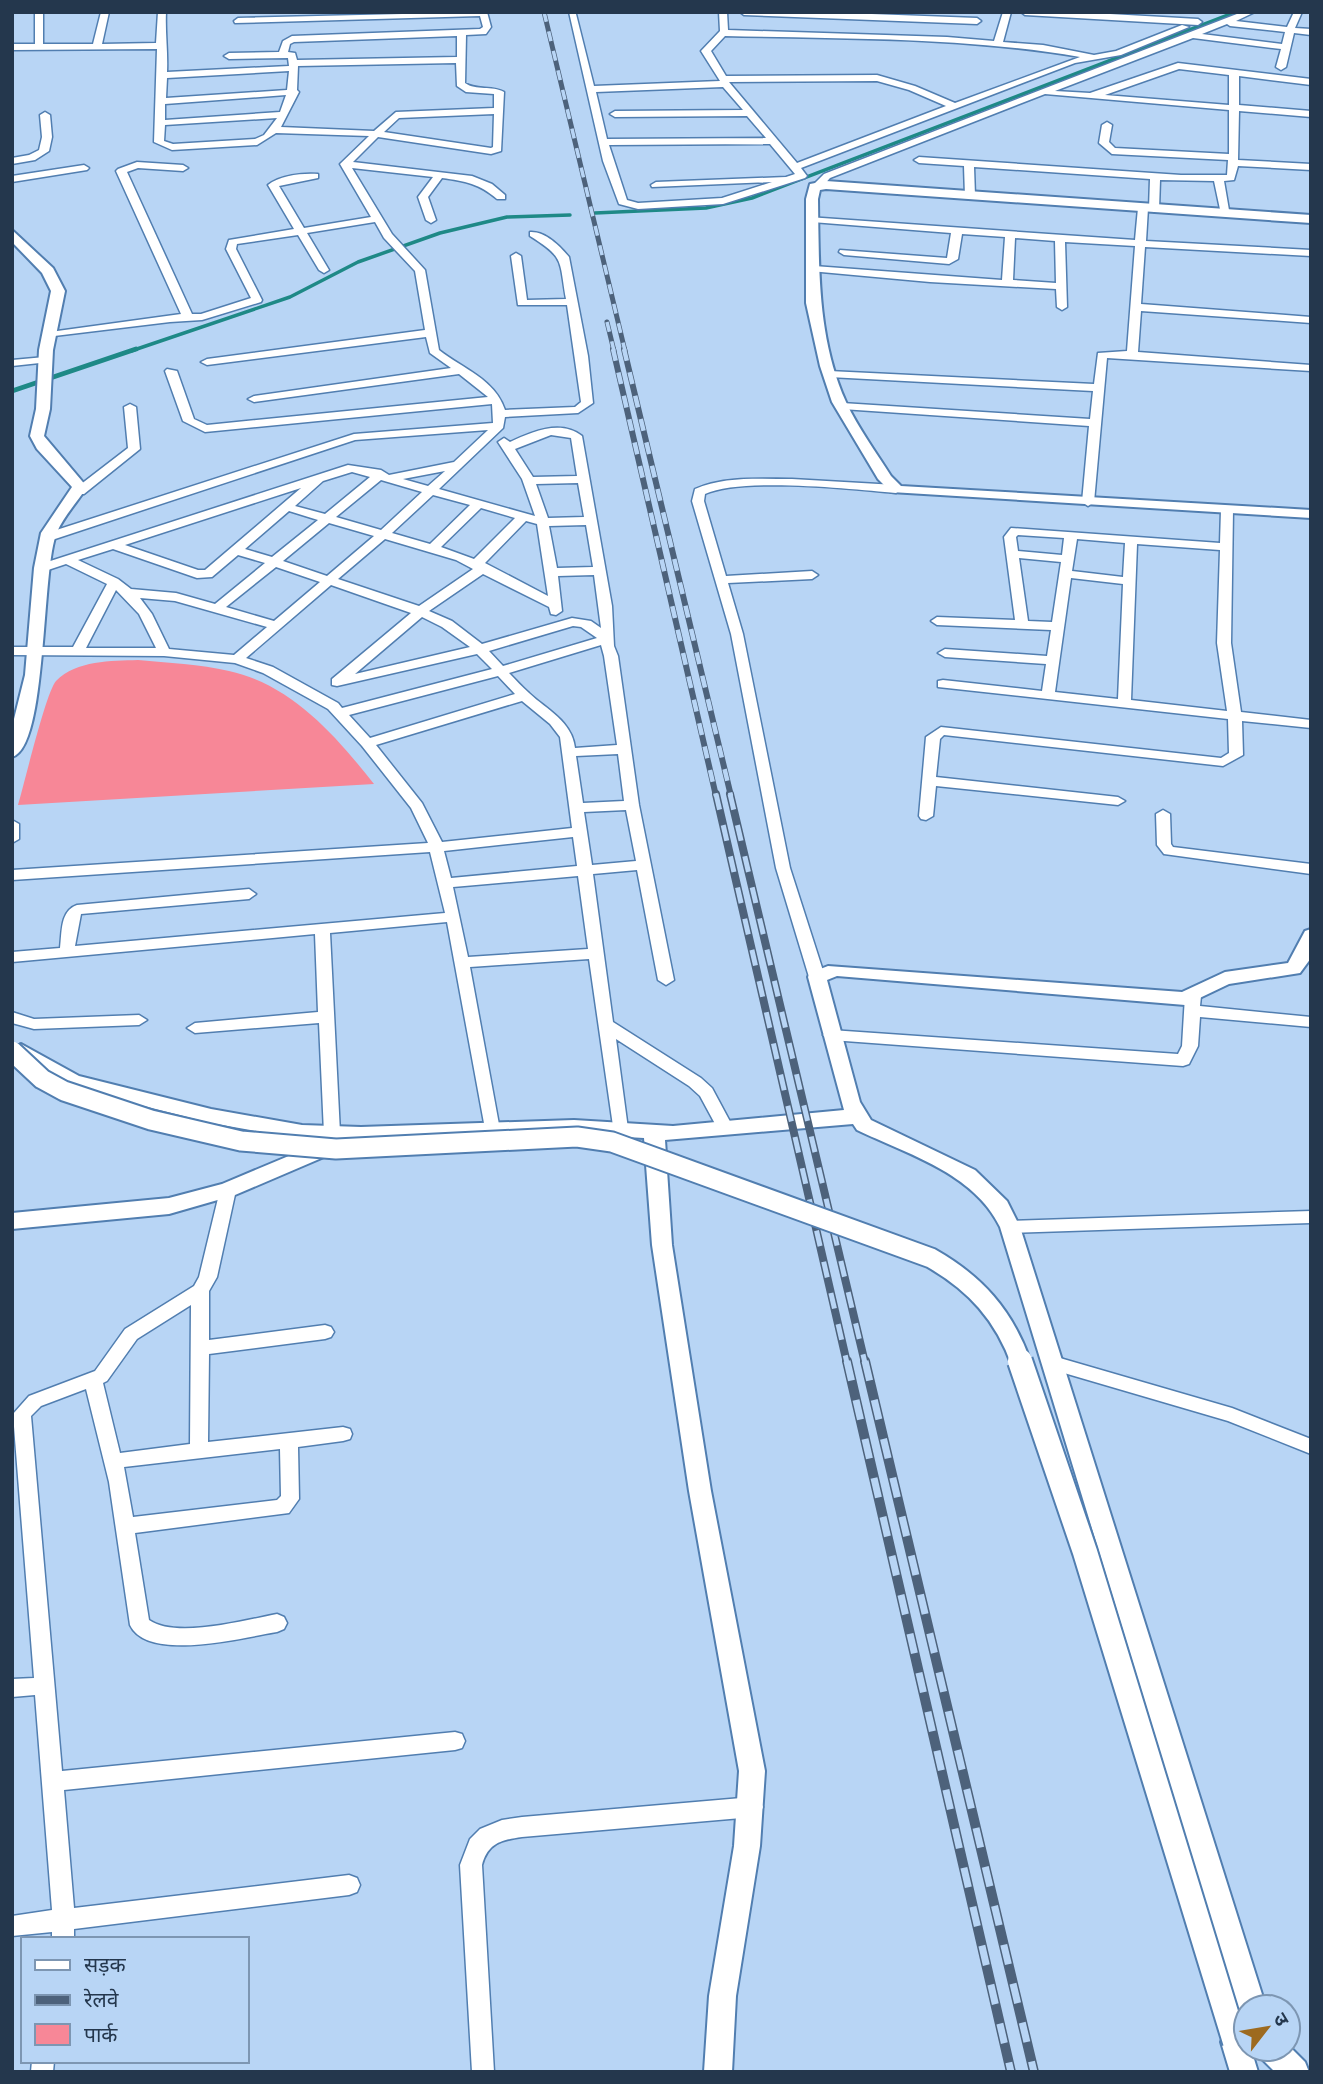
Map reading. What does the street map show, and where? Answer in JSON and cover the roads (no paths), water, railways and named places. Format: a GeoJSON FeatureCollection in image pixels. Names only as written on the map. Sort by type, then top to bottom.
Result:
{"type":"FeatureCollection","features":[{"type":"Feature","properties":{"kind":"street"},"geometry":{"type":"LineString","coordinates":[[38,12],[39,46]]}},
{"type":"Feature","properties":{"kind":"street"},"geometry":{"type":"LineString","coordinates":[[97,45],[105,12]]}},
{"type":"Feature","properties":{"kind":"street"},"geometry":{"type":"LineString","coordinates":[[162,12],[159,142],[172,147],[257,142],[267,138],[295,92],[292,55],[229,56]]}},
{"type":"Feature","properties":{"kind":"street"},"geometry":{"type":"LineString","coordinates":[[723,12],[723,33],[706,51],[725,81],[804,179],[813,219],[814,310],[829,374],[842,406],[885,479],[896,489]]}},
{"type":"Feature","properties":{"kind":"street"},"geometry":{"type":"LineString","coordinates":[[744,12],[940,16],[977,22]]}},
{"type":"Feature","properties":{"kind":"street"},"geometry":{"type":"LineString","coordinates":[[998,43],[1007,12]]}},
{"type":"Feature","properties":{"kind":"street"},"geometry":{"type":"LineString","coordinates":[[1025,12],[1198,22]]}},
{"type":"Feature","properties":{"kind":"street"},"geometry":{"type":"LineString","coordinates":[[572,14],[620,197],[623,202],[632,205],[723,201],[804,179],[956,107],[1073,61],[1118,53],[1198,22],[1251,12]]}},
{"type":"Feature","properties":{"kind":"street"},"geometry":{"type":"LineString","coordinates":[[1280,67],[1298,12]]}},
{"type":"Feature","properties":{"kind":"street"},"geometry":{"type":"LineString","coordinates":[[238,21],[383,14],[483,13],[487,30],[461,34],[292,39],[286,43],[283,54]]}},
{"type":"Feature","properties":{"kind":"street"},"geometry":{"type":"LineString","coordinates":[[656,186],[827,176],[1045,90],[1153,52],[1193,35],[1224,17],[1287,39],[1311,32]]}},
{"type":"Feature","properties":{"kind":"street"},"geometry":{"type":"LineString","coordinates":[[723,33],[998,43],[1075,51],[1092,57]]}},
{"type":"Feature","properties":{"kind":"street"},"geometry":{"type":"LineString","coordinates":[[345,164],[396,116],[449,129],[491,151],[498,149],[499,92],[463,88],[460,84],[461,34]]}},
{"type":"Feature","properties":{"kind":"street"},"geometry":{"type":"LineString","coordinates":[[1193,35],[1287,39],[1311,43]]}},
{"type":"Feature","properties":{"kind":"street"},"geometry":{"type":"LineString","coordinates":[[12,47],[160,46]]}},
{"type":"Feature","properties":{"kind":"street"},"geometry":{"type":"LineString","coordinates":[[1153,52],[1167,54]]}},
{"type":"Feature","properties":{"kind":"street"},"geometry":{"type":"LineString","coordinates":[[1180,55],[1208,58]]}},
{"type":"Feature","properties":{"kind":"street"},"geometry":{"type":"LineString","coordinates":[[162,75],[294,66],[459,60]]}},
{"type":"Feature","properties":{"kind":"street"},"geometry":{"type":"LineString","coordinates":[[1086,98],[1172,67],[1280,67],[1311,74]]}},
{"type":"Feature","properties":{"kind":"street"},"geometry":{"type":"LineString","coordinates":[[1235,67],[1311,82]]}},
{"type":"Feature","properties":{"kind":"street"},"geometry":{"type":"LineString","coordinates":[[919,160],[1219,180],[1234,175],[1235,67]]}},
{"type":"Feature","properties":{"kind":"street"},"geometry":{"type":"LineString","coordinates":[[590,89],[725,81],[877,78],[912,88],[956,107]]}},
{"type":"Feature","properties":{"kind":"street"},"geometry":{"type":"LineString","coordinates":[[1023,80],[1045,90],[1086,98],[1311,114]]}},
{"type":"Feature","properties":{"kind":"street"},"geometry":{"type":"LineString","coordinates":[[161,101],[295,92]]}},
{"type":"Feature","properties":{"kind":"street"},"geometry":{"type":"LineString","coordinates":[[273,130],[377,134],[449,129],[500,111]]}},
{"type":"Feature","properties":{"kind":"street"},"geometry":{"type":"LineString","coordinates":[[615,114],[750,113]]}},
{"type":"Feature","properties":{"kind":"street"},"geometry":{"type":"LineString","coordinates":[[12,160],[32,158],[44,151],[47,137],[45,115]]}},
{"type":"Feature","properties":{"kind":"street"},"geometry":{"type":"LineString","coordinates":[[159,123],[282,115]]}},
{"type":"Feature","properties":{"kind":"street"},"geometry":{"type":"LineString","coordinates":[[1107,125],[1104,143],[1112,151],[1311,167]]}},
{"type":"Feature","properties":{"kind":"street"},"geometry":{"type":"LineString","coordinates":[[604,142],[774,141]]}},
{"type":"Feature","properties":{"kind":"street"},"geometry":{"type":"LineString","coordinates":[[345,164],[440,174],[481,183],[501,197]]}},
{"type":"Feature","properties":{"kind":"street"},"geometry":{"type":"LineString","coordinates":[[345,164],[392,242],[421,270],[434,351],[483,384],[495,400],[498,424],[529,481],[542,522],[558,626]]}},
{"type":"Feature","properties":{"kind":"street"},"geometry":{"type":"LineString","coordinates":[[969,164],[970,196]]}},
{"type":"Feature","properties":{"kind":"street"},"geometry":{"type":"LineString","coordinates":[[183,168],[137,166],[121,171],[188,317]]}},
{"type":"Feature","properties":{"kind":"street"},"geometry":{"type":"LineString","coordinates":[[12,179],[84,168]]}},
{"type":"Feature","properties":{"kind":"street"},"geometry":{"type":"LineString","coordinates":[[431,220],[423,197],[440,174]]}},
{"type":"Feature","properties":{"kind":"street"},"geometry":{"type":"LineString","coordinates":[[315,176],[281,181],[273,185],[324,270]]}},
{"type":"Feature","properties":{"kind":"street"},"geometry":{"type":"LineString","coordinates":[[1132,355],[1142,244],[1155,176]]}},
{"type":"Feature","properties":{"kind":"street"},"geometry":{"type":"LineString","coordinates":[[804,179],[970,196],[1311,219]]}},
{"type":"Feature","properties":{"kind":"street"},"geometry":{"type":"LineString","coordinates":[[1219,180],[1226,214]]}},
{"type":"Feature","properties":{"kind":"street"},"geometry":{"type":"LineString","coordinates":[[50,335],[100,331],[150,320],[202,317],[257,300],[231,249],[233,242],[376,219]]}},
{"type":"Feature","properties":{"kind":"street"},"geometry":{"type":"LineString","coordinates":[[813,219],[1142,244],[1311,253]]}},
{"type":"Feature","properties":{"kind":"street"},"geometry":{"type":"LineString","coordinates":[[844,252],[949,261],[953,259],[957,230]]}},
{"type":"Feature","properties":{"kind":"street"},"geometry":{"type":"LineString","coordinates":[[1007,284],[1010,233]]}},
{"type":"Feature","properties":{"kind":"street"},"geometry":{"type":"LineString","coordinates":[[12,234],[55,282],[58,299],[50,335],[38,441],[78,483],[80,491]]}},
{"type":"Feature","properties":{"kind":"street"},"geometry":{"type":"LineString","coordinates":[[48,537],[354,437],[498,424],[578,410],[587,403],[583,356],[561,251],[534,234]]}},
{"type":"Feature","properties":{"kind":"street"},"geometry":{"type":"LineString","coordinates":[[1060,238],[1062,307]]}},
{"type":"Feature","properties":{"kind":"street"},"geometry":{"type":"LineString","coordinates":[[516,256],[522,303],[572,302]]}},
{"type":"Feature","properties":{"kind":"street"},"geometry":{"type":"LineString","coordinates":[[814,269],[1061,286]]}},
{"type":"Feature","properties":{"kind":"street"},"geometry":{"type":"LineString","coordinates":[[1136,307],[1311,320]]}},
{"type":"Feature","properties":{"kind":"street"},"geometry":{"type":"LineString","coordinates":[[207,362],[429,333]]}},
{"type":"Feature","properties":{"kind":"street"},"geometry":{"type":"LineString","coordinates":[[1088,502],[1102,355],[1311,368]]}},
{"type":"Feature","properties":{"kind":"street"},"geometry":{"type":"LineString","coordinates":[[12,363],[45,374]]}},
{"type":"Feature","properties":{"kind":"street"},"geometry":{"type":"LineString","coordinates":[[254,399],[461,370]]}},
{"type":"Feature","properties":{"kind":"street"},"geometry":{"type":"LineString","coordinates":[[171,371],[189,421],[205,429],[495,400]]}},
{"type":"Feature","properties":{"kind":"street"},"geometry":{"type":"LineString","coordinates":[[829,374],[1098,388]]}},
{"type":"Feature","properties":{"kind":"street"},"geometry":{"type":"LineString","coordinates":[[842,406],[1096,423]]}},
{"type":"Feature","properties":{"kind":"street"},"geometry":{"type":"LineString","coordinates":[[12,752],[27,709],[36,649],[42,568],[48,537],[80,491],[134,449],[130,407]]}},
{"type":"Feature","properties":{"kind":"street"},"geometry":{"type":"LineString","coordinates":[[237,659],[332,580],[462,464],[498,424]]}},
{"type":"Feature","properties":{"kind":"street"},"geometry":{"type":"LineString","coordinates":[[509,448],[542,433],[572,433],[578,440],[600,571],[607,642],[632,806],[666,980]]}},
{"type":"Feature","properties":{"kind":"street"},"geometry":{"type":"LineString","coordinates":[[218,608],[386,476],[462,464]]}},
{"type":"Feature","properties":{"kind":"street"},"geometry":{"type":"LineString","coordinates":[[42,568],[352,468],[542,522],[592,521]]}},
{"type":"Feature","properties":{"kind":"street"},"geometry":{"type":"LineString","coordinates":[[112,545],[203,576],[323,476]]}},
{"type":"Feature","properties":{"kind":"street"},"geometry":{"type":"LineString","coordinates":[[529,481],[585,479]]}},
{"type":"Feature","properties":{"kind":"street"},"geometry":{"type":"LineString","coordinates":[[1248,1993],[1010,1227],[1000,1206],[968,1175],[874,1132],[858,1116],[850,1103],[817,977],[783,868],[737,634],[698,501],[703,488],[764,483],[1311,514]]}},
{"type":"Feature","properties":{"kind":"street"},"geometry":{"type":"LineString","coordinates":[[433,548],[478,504]]}},
{"type":"Feature","properties":{"kind":"street"},"geometry":{"type":"LineString","coordinates":[[287,507],[433,548],[480,565],[555,605]]}},
{"type":"Feature","properties":{"kind":"street"},"geometry":{"type":"LineString","coordinates":[[926,816],[933,737],[941,731],[1223,761],[1236,755],[1235,716],[1224,643],[1227,510]]}},
{"type":"Feature","properties":{"kind":"street"},"geometry":{"type":"LineString","coordinates":[[319,697],[480,565],[523,517]]}},
{"type":"Feature","properties":{"kind":"street"},"geometry":{"type":"LineString","coordinates":[[1022,624],[1010,537],[1015,531],[1225,547]]}},
{"type":"Feature","properties":{"kind":"street"},"geometry":{"type":"LineString","coordinates":[[1048,695],[1071,535]]}},
{"type":"Feature","properties":{"kind":"street"},"geometry":{"type":"LineString","coordinates":[[1124,704],[1131,541]]}},
{"type":"Feature","properties":{"kind":"street"},"geometry":{"type":"LineString","coordinates":[[237,550],[421,611],[457,631],[480,649],[524,696],[561,728],[571,752],[620,1129]]}},
{"type":"Feature","properties":{"kind":"street"},"geometry":{"type":"LineString","coordinates":[[1012,554],[1067,559]]}},
{"type":"Feature","properties":{"kind":"street"},"geometry":{"type":"LineString","coordinates":[[66,560],[114,582],[131,593],[148,616],[164,652]]}},
{"type":"Feature","properties":{"kind":"street"},"geometry":{"type":"LineString","coordinates":[[550,572],[600,571]]}},
{"type":"Feature","properties":{"kind":"street"},"geometry":{"type":"LineString","coordinates":[[1065,574],[1129,581]]}},
{"type":"Feature","properties":{"kind":"street"},"geometry":{"type":"LineString","coordinates":[[721,580],[812,575]]}},
{"type":"Feature","properties":{"kind":"street"},"geometry":{"type":"LineString","coordinates":[[78,651],[114,582]]}},
{"type":"Feature","properties":{"kind":"street"},"geometry":{"type":"LineString","coordinates":[[131,593],[176,597],[277,626]]}},
{"type":"Feature","properties":{"kind":"street"},"geometry":{"type":"LineString","coordinates":[[337,682],[480,649],[580,621],[596,630],[607,642]]}},
{"type":"Feature","properties":{"kind":"street"},"geometry":{"type":"LineString","coordinates":[[937,621],[1057,626]]}},
{"type":"Feature","properties":{"kind":"street"},"geometry":{"type":"LineString","coordinates":[[340,713],[607,642]]}},
{"type":"Feature","properties":{"kind":"street"},"geometry":{"type":"LineString","coordinates":[[12,651],[36,649],[164,652],[237,659],[256,664],[319,697],[340,713],[368,743],[417,806],[437,847],[453,917],[492,1130]]}},
{"type":"Feature","properties":{"kind":"street"},"geometry":{"type":"LineString","coordinates":[[945,653],[1052,660]]}},
{"type":"Feature","properties":{"kind":"street"},"geometry":{"type":"LineString","coordinates":[[943,684],[1311,724]]}},
{"type":"Feature","properties":{"kind":"street"},"geometry":{"type":"LineString","coordinates":[[368,743],[524,696]]}},
{"type":"Feature","properties":{"kind":"street"},"geometry":{"type":"LineString","coordinates":[[571,752],[624,749]]}},
{"type":"Feature","properties":{"kind":"street"},"geometry":{"type":"LineString","coordinates":[[929,781],[1118,801]]}},
{"type":"Feature","properties":{"kind":"street"},"geometry":{"type":"LineString","coordinates":[[578,808],[632,806]]}},
{"type":"Feature","properties":{"kind":"street"},"geometry":{"type":"LineString","coordinates":[[1163,814],[1164,845],[1169,851],[1311,870]]}},
{"type":"Feature","properties":{"kind":"street"},"geometry":{"type":"LineString","coordinates":[[12,824],[12,839]]}},
{"type":"Feature","properties":{"kind":"street"},"geometry":{"type":"LineString","coordinates":[[12,875],[437,847],[581,832]]}},
{"type":"Feature","properties":{"kind":"street"},"geometry":{"type":"LineString","coordinates":[[445,883],[644,864]]}},
{"type":"Feature","properties":{"kind":"street"},"geometry":{"type":"LineString","coordinates":[[67,952],[72,915],[77,910],[249,894]]}},
{"type":"Feature","properties":{"kind":"street"},"geometry":{"type":"LineString","coordinates":[[12,957],[453,917]]}},
{"type":"Feature","properties":{"kind":"street"},"geometry":{"type":"LineString","coordinates":[[322,930],[332,1133]]}},
{"type":"Feature","properties":{"kind":"street"},"geometry":{"type":"LineString","coordinates":[[831,1035],[1183,1060],[1190,1046],[1193,1004],[1225,978],[1293,969],[1300,962],[1311,934]]}},
{"type":"Feature","properties":{"kind":"street"},"geometry":{"type":"LineString","coordinates":[[460,963],[597,953]]}},
{"type":"Feature","properties":{"kind":"street"},"geometry":{"type":"LineString","coordinates":[[817,977],[835,970],[1177,1000],[1311,1022]]}},
{"type":"Feature","properties":{"kind":"street"},"geometry":{"type":"LineString","coordinates":[[12,1017],[34,1024],[139,1020]]}},
{"type":"Feature","properties":{"kind":"street"},"geometry":{"type":"LineString","coordinates":[[195,1028],[326,1017]]}},
{"type":"Feature","properties":{"kind":"street"},"geometry":{"type":"LineString","coordinates":[[606,1025],[695,1082],[706,1092],[726,1129]]}},
{"type":"Feature","properties":{"kind":"street"},"geometry":{"type":"LineString","coordinates":[[12,1043],[38,1064],[72,1081],[266,1128],[361,1134],[620,1129],[654,1132],[726,1129],[858,1116]]}},
{"type":"Feature","properties":{"kind":"street"},"geometry":{"type":"LineString","coordinates":[[12,1051],[42,1079],[64,1091],[213,1135],[260,1144],[318,1149],[577,1137],[612,1142],[931,1258],[969,1281],[1001,1316],[1013,1340],[1084,1552],[1244,2072]]}},
{"type":"Feature","properties":{"kind":"street"},"geometry":{"type":"LineString","coordinates":[[654,1132],[662,1245],[699,1492],[746,1724],[752,1771],[752,1807],[723,1988],[718,2072]]}},
{"type":"Feature","properties":{"kind":"street"},"geometry":{"type":"LineString","coordinates":[[12,1221],[145,1210],[228,1190],[361,1134]]}},
{"type":"Feature","properties":{"kind":"street"},"geometry":{"type":"LineString","coordinates":[[199,1451],[200,1292],[208,1277],[228,1190]]}},
{"type":"Feature","properties":{"kind":"street"},"geometry":{"type":"LineString","coordinates":[[1010,1227],[1311,1217]]}},
{"type":"Feature","properties":{"kind":"street"},"geometry":{"type":"LineString","coordinates":[[63,1930],[19,1409],[93,1380],[106,1372],[122,1342],[131,1334],[200,1292]]}},
{"type":"Feature","properties":{"kind":"street"},"geometry":{"type":"LineString","coordinates":[[200,1348],[326,1332]]}},
{"type":"Feature","properties":{"kind":"street"},"geometry":{"type":"LineString","coordinates":[[1053,1363],[1232,1415],[1311,1447]]}},
{"type":"Feature","properties":{"kind":"street"},"geometry":{"type":"LineString","coordinates":[[93,1380],[126,1525],[136,1611],[140,1625],[146,1633],[169,1638],[277,1623]]}},
{"type":"Feature","properties":{"kind":"street"},"geometry":{"type":"LineString","coordinates":[[113,1461],[343,1434]]}},
{"type":"Feature","properties":{"kind":"street"},"geometry":{"type":"LineString","coordinates":[[126,1525],[282,1507],[290,1499],[292,1490],[289,1441]]}},
{"type":"Feature","properties":{"kind":"street"},"geometry":{"type":"LineString","coordinates":[[12,1688],[44,1686]]}},
{"type":"Feature","properties":{"kind":"street"},"geometry":{"type":"LineString","coordinates":[[52,1782],[455,1741]]}},
{"type":"Feature","properties":{"kind":"street"},"geometry":{"type":"LineString","coordinates":[[483,2072],[471,1865],[475,1848],[488,1834],[522,1827],[752,1807]]}},
{"type":"Feature","properties":{"kind":"street"},"geometry":{"type":"LineString","coordinates":[[12,1926],[63,1930],[349,1885]]}},
{"type":"Feature","properties":{"kind":"waterway"},"geometry":{"type":"LineString","coordinates":[[595,213],[706,208],[752,198],[1236,12]]}},
{"type":"Feature","properties":{"kind":"waterway"},"geometry":{"type":"LineString","coordinates":[[131,351],[290,297],[358,262],[440,233],[507,217],[570,215]]}},
{"type":"Feature","properties":{"kind":"waterway"},"geometry":{"type":"LineString","coordinates":[[12,391],[136,349]]}},
{"type":"Feature","properties":{"kind":"railway"},"geometry":{"type":"LineString","coordinates":[[544,12],[625,351]]}},
{"type":"Feature","properties":{"kind":"railway"},"geometry":{"type":"LineString","coordinates":[[607,322],[614,351]]}},
{"type":"Feature","properties":{"kind":"railway"},"geometry":{"type":"LineString","coordinates":[[613,349],[716,796]]}},
{"type":"Feature","properties":{"kind":"railway"},"geometry":{"type":"LineString","coordinates":[[624,349],[731,796]]}},
{"type":"Feature","properties":{"kind":"railway"},"geometry":{"type":"LineString","coordinates":[[716,794],[847,1363]]}},
{"type":"Feature","properties":{"kind":"railway"},"geometry":{"type":"LineString","coordinates":[[730,794],[865,1363]]}},
{"type":"Feature","properties":{"kind":"railway"},"geometry":{"type":"LineString","coordinates":[[847,1361],[1011,2072]]}},
{"type":"Feature","properties":{"kind":"railway"},"geometry":{"type":"LineString","coordinates":[[865,1361],[1034,2072]]}}]}
